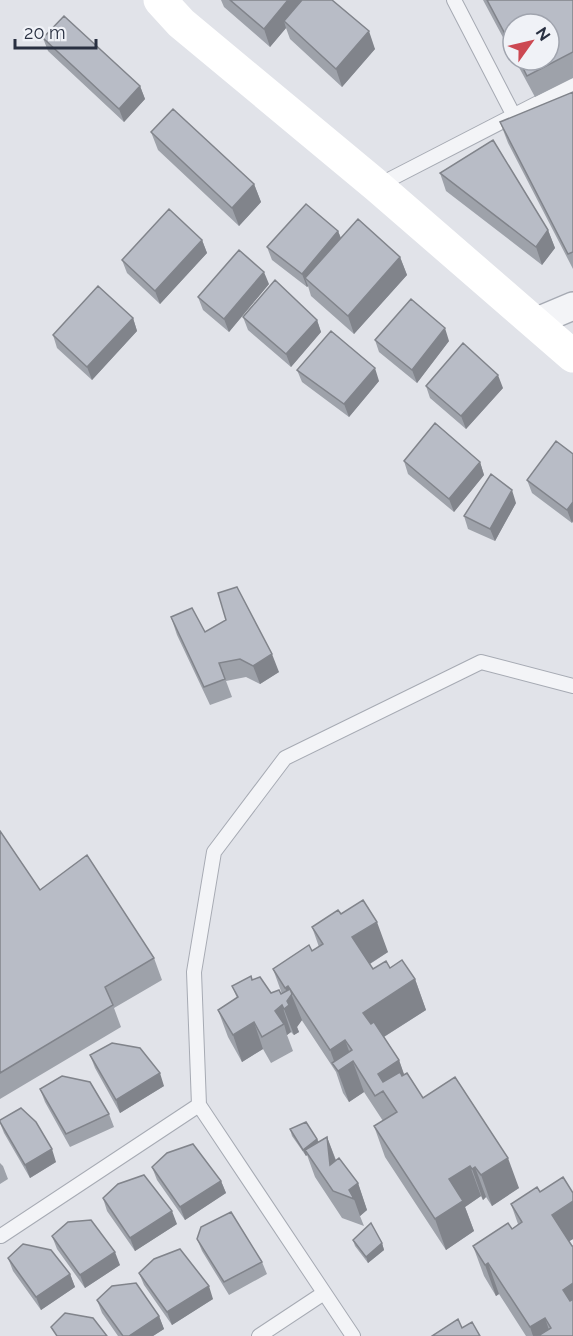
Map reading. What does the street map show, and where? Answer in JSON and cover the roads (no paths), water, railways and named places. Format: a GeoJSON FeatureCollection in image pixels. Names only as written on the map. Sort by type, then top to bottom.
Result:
{"type":"FeatureCollection","features":[{"type":"Feature","properties":{"kind":"street"},"geometry":{"type":"LineString","coordinates":[[160,0],[181,23],[377,186],[573,356]]}},
{"type":"Feature","properties":{"kind":"street"},"geometry":{"type":"LineString","coordinates":[[535,322],[573,306]]}},
{"type":"Feature","properties":{"kind":"lane"},"geometry":{"type":"LineString","coordinates":[[454,0],[514,116]]}},
{"type":"Feature","properties":{"kind":"lane"},"geometry":{"type":"LineString","coordinates":[[377,186],[573,85]]}},
{"type":"Feature","properties":{"kind":"lane"},"geometry":{"type":"LineString","coordinates":[[353,1336],[199,1105],[194,972],[214,852],[285,758],[481,662],[573,686]]}},
{"type":"Feature","properties":{"kind":"lane"},"geometry":{"type":"LineString","coordinates":[[1,1236],[199,1105]]}},
{"type":"Feature","properties":{"kind":"lane"},"geometry":{"type":"LineString","coordinates":[[259,1336],[324,1293]]}}]}
